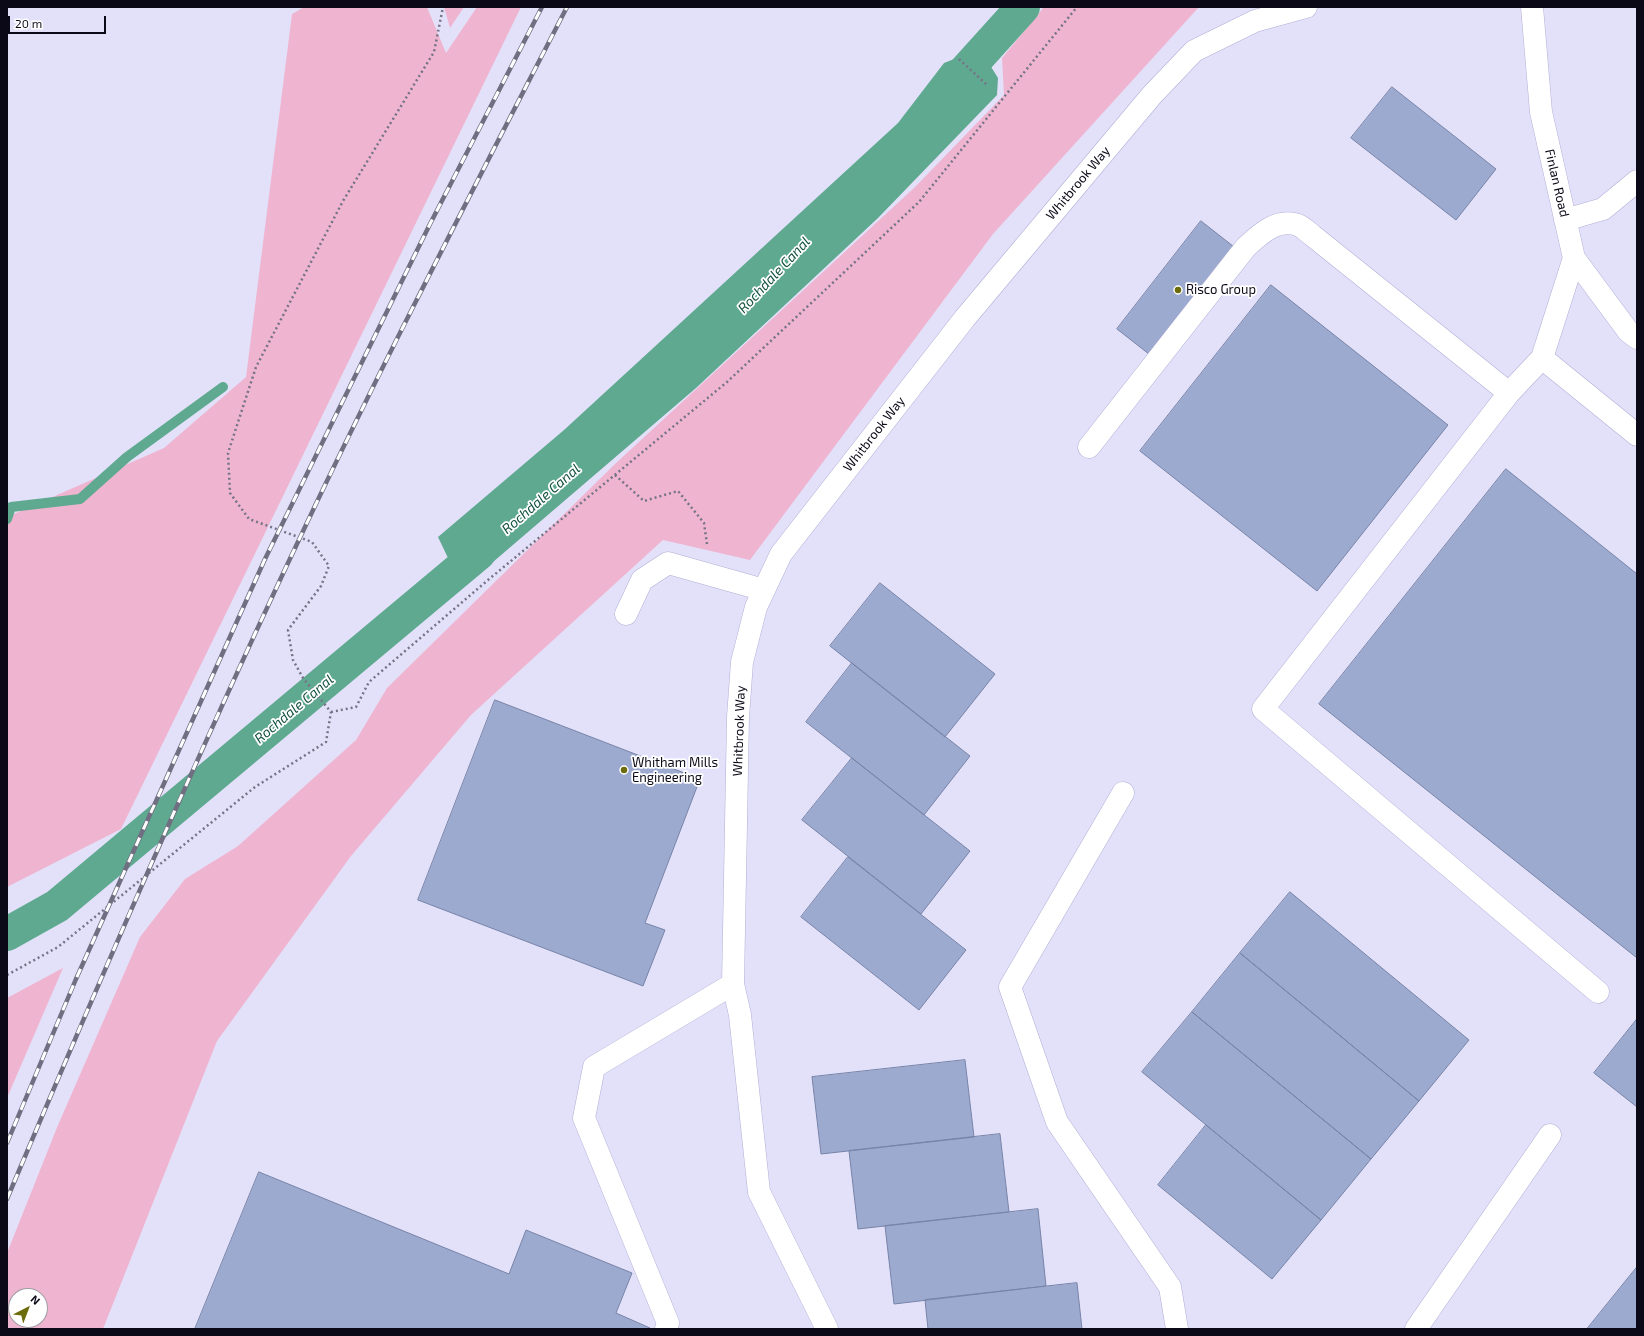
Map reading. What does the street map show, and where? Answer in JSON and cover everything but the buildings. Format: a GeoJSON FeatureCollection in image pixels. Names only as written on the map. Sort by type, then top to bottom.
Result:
{"type":"FeatureCollection","features":[{"type":"Feature","properties":{"kind":"street","name":"Whitbrook Way"},"geometry":{"type":"LineString","coordinates":[[827,1329],[759,1192],[740,1015],[734,984],[738,717],[742,662],[756,607],[781,554],[965,318],[1152,95],[1194,51],[1255,21],[1306,7]]}},
{"type":"Feature","properties":{"kind":"street","name":"Finlan Road"},"geometry":{"type":"LineString","coordinates":[[1532,7],[1541,112],[1574,258],[1628,331],[1637,338]]}},
{"type":"Feature","properties":{"kind":"street"},"geometry":{"type":"LineString","coordinates":[[1565,220],[1603,208],[1637,181]]}},
{"type":"Feature","properties":{"kind":"street"},"geometry":{"type":"LineString","coordinates":[[1089,447],[1246,247],[1264,230],[1284,224],[1299,225],[1509,393]]}},
{"type":"Feature","properties":{"kind":"street"},"geometry":{"type":"LineString","coordinates":[[1574,258],[1542,358],[1509,393],[1263,709],[1598,992]]}},
{"type":"Feature","properties":{"kind":"street"},"geometry":{"type":"LineString","coordinates":[[1542,358],[1637,435]]}},
{"type":"Feature","properties":{"kind":"street"},"geometry":{"type":"LineString","coordinates":[[626,614],[642,580],[668,563],[764,590]]}},
{"type":"Feature","properties":{"kind":"street"},"geometry":{"type":"LineString","coordinates":[[1123,793],[1010,987],[1057,1122],[1170,1287],[1177,1329]]}},
{"type":"Feature","properties":{"kind":"street"},"geometry":{"type":"LineString","coordinates":[[666,1329],[668,1323],[584,1118],[594,1067],[734,984]]}},
{"type":"Feature","properties":{"kind":"street"},"geometry":{"type":"LineString","coordinates":[[1416,1329],[1550,1135]]}},
{"type":"Feature","properties":{"kind":"path"},"geometry":{"type":"LineString","coordinates":[[7,975],[58,948],[255,787],[326,742],[331,712],[303,678],[293,660],[288,630],[321,586],[329,566],[312,542],[249,519],[230,493],[228,454],[256,367],[343,201],[434,52],[443,7]]}},
{"type":"Feature","properties":{"kind":"path"},"geometry":{"type":"LineString","coordinates":[[331,712],[356,707],[369,682],[726,382],[919,202],[1077,7]]}},
{"type":"Feature","properties":{"kind":"path"},"geometry":{"type":"LineString","coordinates":[[959,59],[987,85]]}},
{"type":"Feature","properties":{"kind":"path"},"geometry":{"type":"LineString","coordinates":[[615,474],[644,502],[678,491],[704,523]]}},
{"type":"Feature","properties":{"kind":"shaded area"},"geometry":{"type":"Polygon","coordinates":[[[304,7],[427,7],[446,53],[477,7],[521,7],[121,829],[7,887],[7,517],[164,448],[246,377],[292,14],[304,7]]]}},
{"type":"Feature","properties":{"kind":"shaded area"},"geometry":{"type":"Polygon","coordinates":[[[444,7],[464,7],[450,28],[444,7]]]}},
{"type":"Feature","properties":{"kind":"shaded area"},"geometry":{"type":"Polygon","coordinates":[[[1044,7],[1199,7],[993,234],[750,560],[663,540],[471,715],[351,856],[217,1041],[103,1329],[7,1329],[7,1253],[58,1125],[140,937],[185,879],[238,846],[356,740],[387,688],[615,464],[915,187],[1004,95],[1002,58],[1044,7]]]}},
{"type":"Feature","properties":{"kind":"shaded area"},"geometry":{"type":"Polygon","coordinates":[[[63,968],[7,1098],[7,998],[63,968]]]}},
{"type":"Feature","properties":{"kind":"water"},"geometry":{"type":"Polygon","coordinates":[[[980,49],[998,78],[997,95],[878,218],[696,388],[479,574],[448,588],[435,576],[449,560],[438,537],[564,430],[898,123],[944,63],[980,49]]]}},
{"type":"Feature","properties":{"kind":"waterway","name":"Rochdale Canal"},"geometry":{"type":"LineString","coordinates":[[950,88],[1023,7]]}},
{"type":"Feature","properties":{"kind":"waterway"},"geometry":{"type":"LineString","coordinates":[[7,519],[11,507],[80,499],[127,457],[223,387]]}},
{"type":"Feature","properties":{"kind":"waterway","name":"Rochdale Canal"},"geometry":{"type":"LineString","coordinates":[[7,934],[57,906],[479,553]]}},
{"type":"Feature","properties":{"kind":"railway"},"geometry":{"type":"LineString","coordinates":[[7,1143],[76,979],[265,559],[430,224],[542,7]]}},
{"type":"Feature","properties":{"kind":"railway"},"geometry":{"type":"LineString","coordinates":[[7,1199],[152,862],[266,610],[336,462],[401,331],[567,7]]}},
{"type":"Feature","properties":{"kind":"place","name":"Risco Group"},"geometry":{"type":"Point","coordinates":[1178,290]}},
{"type":"Feature","properties":{"kind":"place","name":"Whitham Mills Engineering"},"geometry":{"type":"Point","coordinates":[624,770]}}]}
